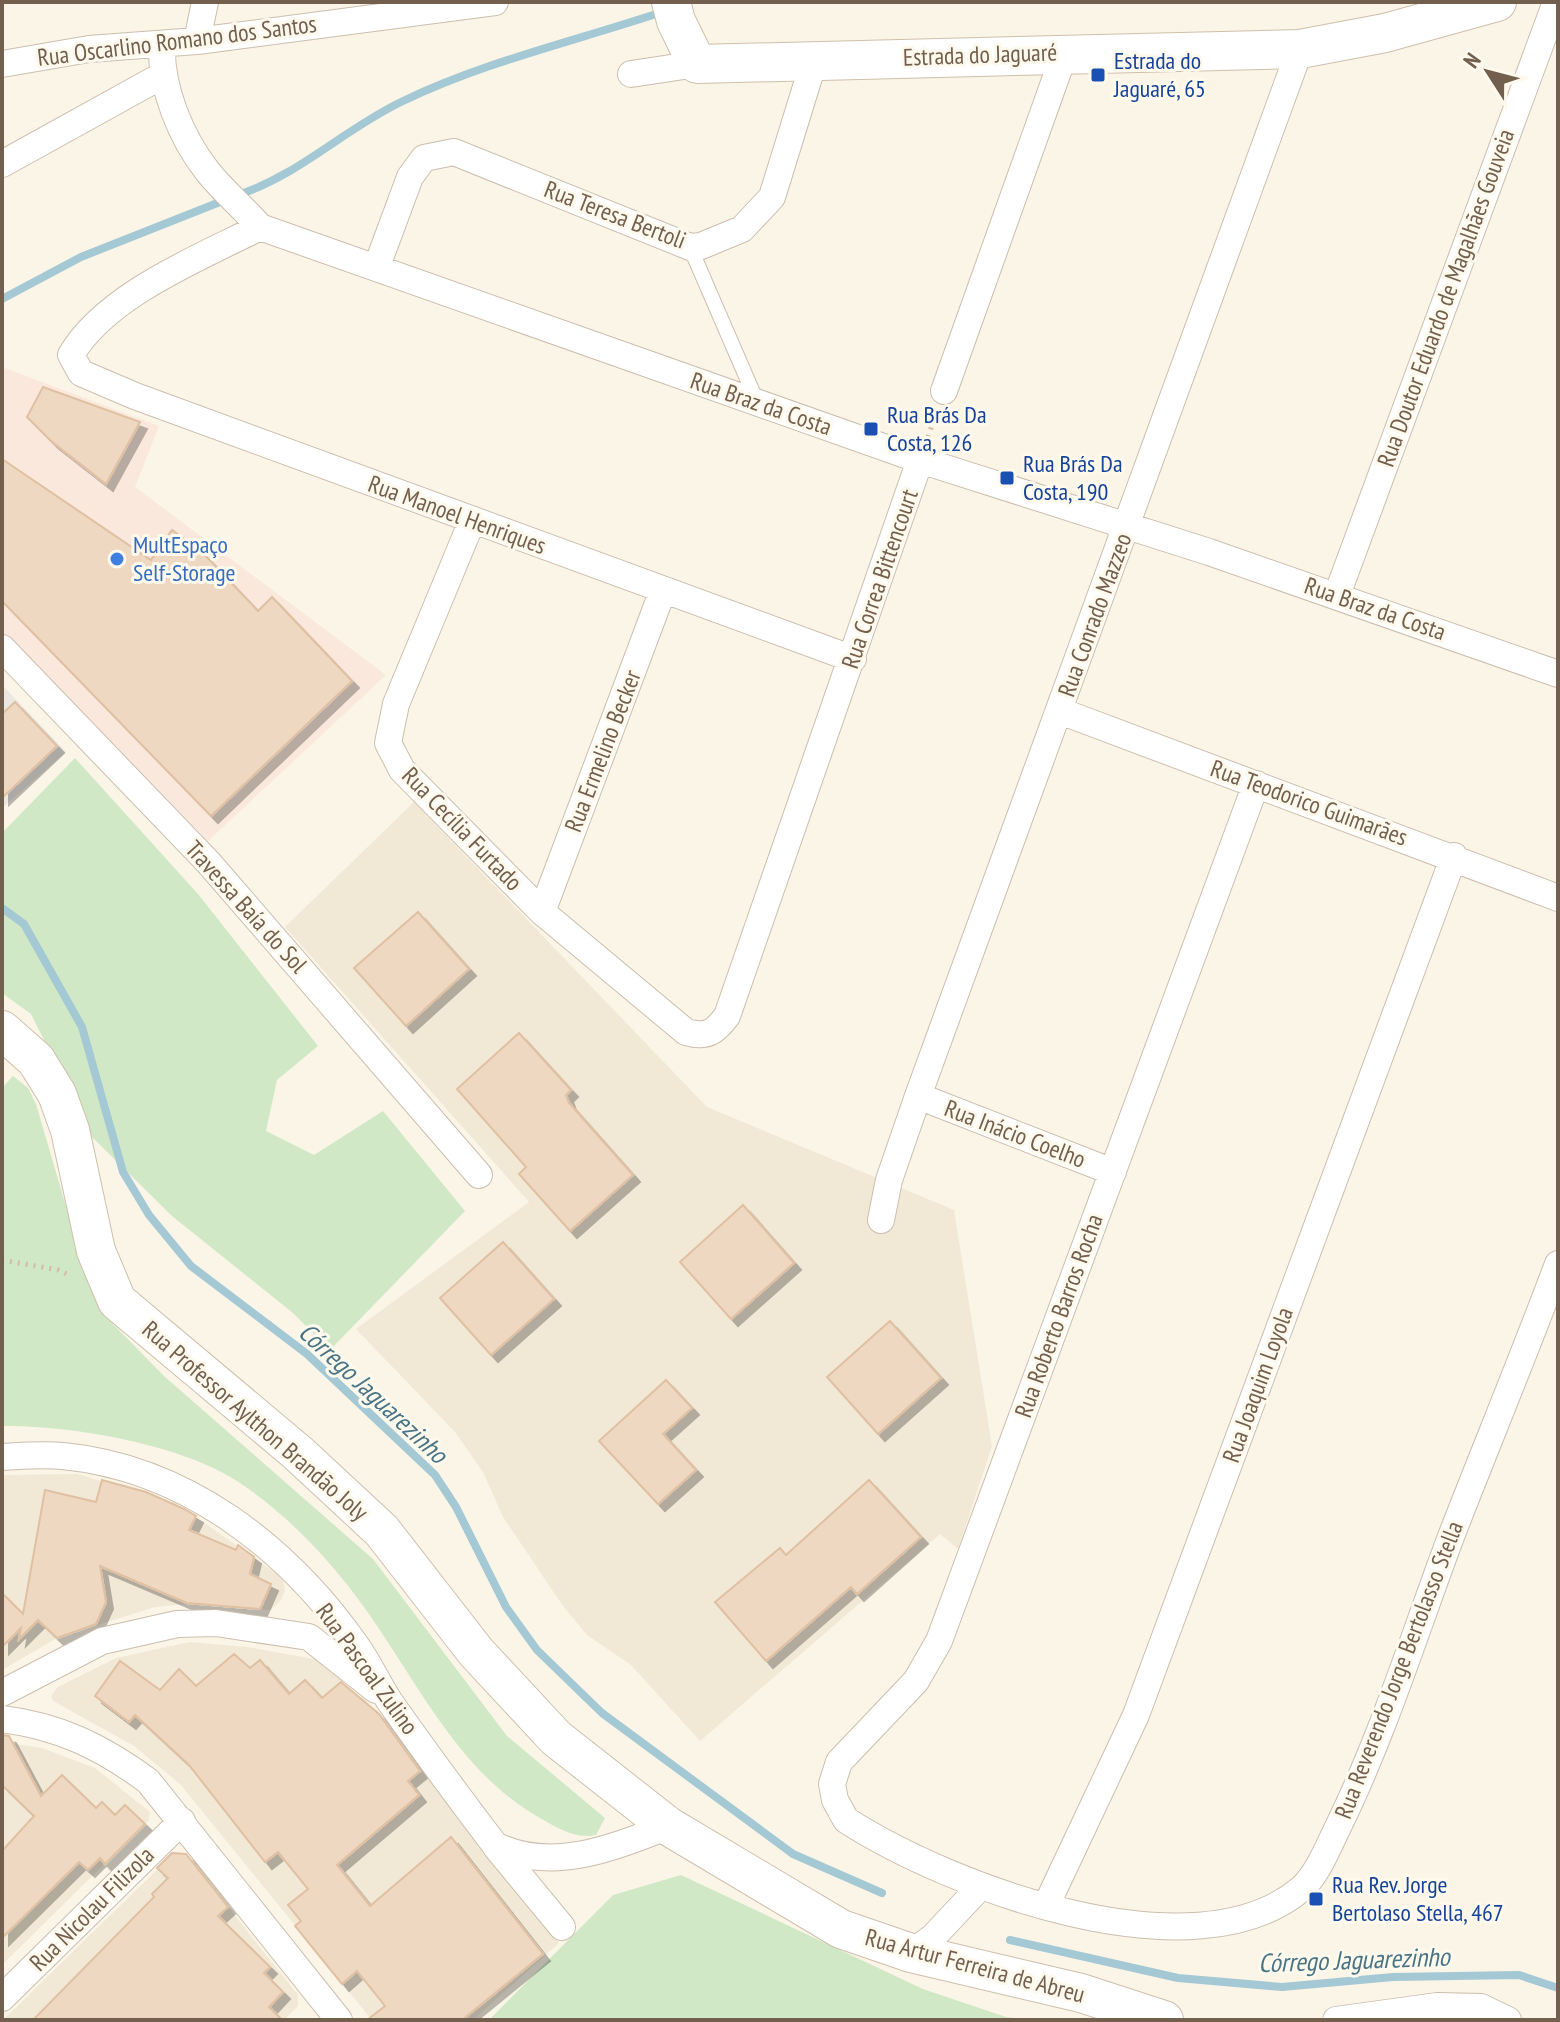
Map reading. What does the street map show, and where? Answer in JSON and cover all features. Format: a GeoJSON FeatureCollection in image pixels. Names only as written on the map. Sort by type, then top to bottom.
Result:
{"type":"FeatureCollection","features":[{"type":"Feature","properties":{"kind":"street"},"geometry":{"type":"LineString","coordinates":[[197,41],[205,2]]}},
{"type":"Feature","properties":{"kind":"street","name":"Rua Oscarlino Romano dos Santos"},"geometry":{"type":"LineString","coordinates":[[2,64],[89,49],[197,41],[495,2]]}},
{"type":"Feature","properties":{"kind":"street"},"geometry":{"type":"LineString","coordinates":[[631,74],[697,64],[676,21],[671,2]]}},
{"type":"Feature","properties":{"kind":"street","name":"Estrada do Jaguaré"},"geometry":{"type":"LineString","coordinates":[[697,64],[1065,52],[1300,49],[1385,33],[1497,2]]}},
{"type":"Feature","properties":{"kind":"street","name":"Rua Doutor Eduardo de Magalhães Gouveia"},"geometry":{"type":"LineString","coordinates":[[1337,595],[1556,2]]}},
{"type":"Feature","properties":{"kind":"street"},"geometry":{"type":"LineString","coordinates":[[162,44],[163,75],[194,150],[260,227]]}},
{"type":"Feature","properties":{"kind":"street","name":"Rua Conrado Mazzeo"},"geometry":{"type":"LineString","coordinates":[[881,1220],[889,1180],[918,1096],[1300,49]]}},
{"type":"Feature","properties":{"kind":"street"},"geometry":{"type":"LineString","coordinates":[[944,391],[1065,52]]}},
{"type":"Feature","properties":{"kind":"street","name":"Rua Teresa Bertoli"},"geometry":{"type":"LineString","coordinates":[[377,266],[410,177],[424,158],[454,152],[690,247],[701,246],[742,229],[772,197],[814,61]]}},
{"type":"Feature","properties":{"kind":"street"},"geometry":{"type":"LineString","coordinates":[[2,164],[163,75]]}},
{"type":"Feature","properties":{"kind":"street","name":"Rua Braz da Costa"},"geometry":{"type":"LineString","coordinates":[[260,227],[920,460],[1556,666]]}},
{"type":"Feature","properties":{"kind":"street","name":"Rua Manoel Henriques"},"geometry":{"type":"LineString","coordinates":[[260,227],[187,263],[86,330],[71,355],[81,373],[99,383],[853,659]]}},
{"type":"Feature","properties":{"kind":"street","name":"Rua Correa Bittencourt"},"geometry":{"type":"LineString","coordinates":[[727,1016],[920,460]]}},
{"type":"Feature","properties":{"kind":"street","name":"Rua Cecília Furtado"},"geometry":{"type":"LineString","coordinates":[[472,521],[396,704],[388,743],[402,770],[542,912],[686,1032],[700,1036],[715,1032],[727,1016]]}},
{"type":"Feature","properties":{"kind":"street","name":"Rua Ermelino Becker"},"geometry":{"type":"LineString","coordinates":[[542,912],[663,590]]}},
{"type":"Feature","properties":{"kind":"street","name":"Travessa Baía do Sol"},"geometry":{"type":"LineString","coordinates":[[2,648],[208,862],[479,1175]]}},
{"type":"Feature","properties":{"kind":"street","name":"Rua Teodorico Guimarães"},"geometry":{"type":"LineString","coordinates":[[1060,711],[1454,856],[1558,898]]}},
{"type":"Feature","properties":{"kind":"street","name":"Rua Roberto Barros Rocha"},"geometry":{"type":"LineString","coordinates":[[846,1820],[835,1800],[832,1784],[839,1762],[916,1681],[939,1641],[1256,784]]}},
{"type":"Feature","properties":{"kind":"street","name":"Rua Joaquim Loyola"},"geometry":{"type":"LineString","coordinates":[[1046,1906],[1136,1715],[1454,856]]}},
{"type":"Feature","properties":{"kind":"street","name":"Rua Professor Aylthon Brandão Joly"},"geometry":{"type":"LineString","coordinates":[[2,1030],[36,1060],[57,1094],[70,1130],[96,1251],[117,1301],[343,1493],[382,1531],[440,1609],[518,1700],[556,1738],[668,1826]]}},
{"type":"Feature","properties":{"kind":"street","name":"Rua Inácio Coelho"},"geometry":{"type":"LineString","coordinates":[[918,1096],[1113,1172]]}},
{"type":"Feature","properties":{"kind":"street","name":"Rua Reverendo Jorge Bertolasso Stella"},"geometry":{"type":"LineString","coordinates":[[846,1820],[972,1896],[1139,1924],[1225,1924],[1259,1915],[1305,1886],[1363,1775],[1549,1314],[1558,1264]]}},
{"type":"Feature","properties":{"kind":"street","name":"Rua Pascoal Zulino"},"geometry":{"type":"LineString","coordinates":[[2,1457],[62,1455],[164,1480],[221,1509],[260,1541],[325,1606],[356,1645],[389,1700],[495,1845],[562,1927]]}},
{"type":"Feature","properties":{"kind":"street"},"geometry":{"type":"LineString","coordinates":[[2,1693],[102,1641],[177,1624],[216,1623],[309,1637],[389,1700]]}},
{"type":"Feature","properties":{"kind":"street"},"geometry":{"type":"LineString","coordinates":[[2,1719],[68,1733],[111,1754],[148,1781],[182,1821],[324,2014]]}},
{"type":"Feature","properties":{"kind":"street","name":"Rua Nicolau Filizola"},"geometry":{"type":"LineString","coordinates":[[2,1998],[182,1821]]}},
{"type":"Feature","properties":{"kind":"street"},"geometry":{"type":"LineString","coordinates":[[495,1845],[510,1853],[555,1857],[595,1853],[668,1826]]}},
{"type":"Feature","properties":{"kind":"street","name":"Rua Artur Ferreira de Abreu"},"geometry":{"type":"LineString","coordinates":[[668,1826],[818,1917],[871,1941],[922,1945],[1164,2020]]}},
{"type":"Feature","properties":{"kind":"street"},"geometry":{"type":"LineString","coordinates":[[922,1945],[972,1896]]}},
{"type":"Feature","properties":{"kind":"street"},"geometry":{"type":"LineString","coordinates":[[1336,2020],[1437,2006],[1481,2007],[1508,2020]]}},
{"type":"Feature","properties":{"kind":"lane"},"geometry":{"type":"LineString","coordinates":[[690,247],[758,404]]}},
{"type":"Feature","properties":{"kind":"path","name":"Rua Correa Bittencourt"},"geometry":{"type":"LineString","coordinates":[[920,460],[944,391]]}},
{"type":"Feature","properties":{"kind":"path"},"geometry":{"type":"LineString","coordinates":[[2,1260],[58,1270],[117,1301]]}},
{"type":"Feature","properties":{"kind":"shaded area","name":"MultEspaço Self-Storage"},"geometry":{"type":"Polygon","coordinates":[[[2,367],[159,426],[135,487],[386,675],[208,841],[2,632],[2,367]]]}},
{"type":"Feature","properties":{"kind":"shaded area"},"geometry":{"type":"Polygon","coordinates":[[[2,685],[66,752],[2,808],[2,685]]]}},
{"type":"Feature","properties":{"kind":"shaded area"},"geometry":{"type":"Polygon","coordinates":[[[414,802],[707,1107],[954,1210],[992,1446],[958,1549],[940,1534],[700,1741],[631,1665],[587,1635],[563,1606],[503,1517],[483,1472],[455,1432],[356,1329],[529,1202],[285,927],[414,802]]]}},
{"type":"Feature","properties":{"kind":"shaded area"},"geometry":{"type":"Polygon","coordinates":[[[77,1474],[176,1503],[283,1578],[285,1591],[281,1600],[271,1610],[188,1604],[155,1607],[57,1638],[2,1670],[2,1475],[77,1474]]]}},
{"type":"Feature","properties":{"kind":"shaded area"},"geometry":{"type":"Polygon","coordinates":[[[190,1642],[247,1647],[325,1661],[346,1678],[272,1739],[286,1757],[362,1696],[559,1943],[473,2020],[372,2020],[180,1784],[134,1746],[53,1701],[51,1696],[58,1687],[116,1658],[190,1642]]]}},
{"type":"Feature","properties":{"kind":"shaded area"},"geometry":{"type":"Polygon","coordinates":[[[2,1742],[42,1748],[95,1768],[150,1812],[149,1820],[2,1965],[2,1742]]]}},
{"type":"Feature","properties":{"kind":"shaded area"},"geometry":{"type":"Polygon","coordinates":[[[174,1853],[186,1854],[298,1995],[298,2006],[284,2020],[3,2020],[174,1853]]]}},
{"type":"Feature","properties":{"kind":"green space"},"geometry":{"type":"Polygon","coordinates":[[[75,758],[198,894],[318,1046],[277,1080],[266,1131],[314,1155],[383,1111],[465,1211],[330,1350],[293,1313],[172,1216],[92,1137],[31,1014],[2,993],[2,833],[75,758]]]}},
{"type":"Feature","properties":{"kind":"green space"},"geometry":{"type":"Polygon","coordinates":[[[13,1076],[28,1088],[36,1104],[72,1227],[98,1300],[112,1323],[164,1376],[373,1559],[507,1736],[605,1818],[596,1835],[576,1835],[551,1824],[511,1799],[481,1772],[455,1742],[365,1608],[329,1563],[279,1513],[237,1481],[186,1457],[124,1439],[59,1429],[2,1426],[2,1088],[13,1076]]]}},
{"type":"Feature","properties":{"kind":"green space"},"geometry":{"type":"Polygon","coordinates":[[[681,1875],[923,1989],[1006,2017],[1033,2020],[489,2020],[613,1895],[681,1875]]]}},
{"type":"Feature","properties":{"kind":"building"},"geometry":{"type":"Polygon","coordinates":[[[43,387],[140,422],[106,484],[51,441],[27,417],[43,387]]]}},
{"type":"Feature","properties":{"kind":"building","name":"MultEspaço Self-Storage"},"geometry":{"type":"Polygon","coordinates":[[[2,459],[151,560],[172,530],[203,553],[258,611],[272,597],[352,681],[211,816],[2,601],[2,459]]]}},
{"type":"Feature","properties":{"kind":"building"},"geometry":{"type":"Polygon","coordinates":[[[15,702],[57,746],[2,798],[2,714],[15,702]]]}},
{"type":"Feature","properties":{"kind":"building"},"geometry":{"type":"Polygon","coordinates":[[[418,912],[469,969],[406,1026],[354,968],[418,912]]]}},
{"type":"Feature","properties":{"kind":"building"},"geometry":{"type":"Polygon","coordinates":[[[519,1033],[571,1090],[566,1095],[569,1103],[633,1175],[570,1231],[519,1174],[526,1167],[457,1089],[519,1033]]]}},
{"type":"Feature","properties":{"kind":"building"},"geometry":{"type":"Polygon","coordinates":[[[743,1205],[794,1263],[731,1319],[680,1262],[743,1205]]]}},
{"type":"Feature","properties":{"kind":"building"},"geometry":{"type":"Polygon","coordinates":[[[503,1242],[554,1299],[491,1355],[440,1298],[503,1242]]]}},
{"type":"Feature","properties":{"kind":"building"},"geometry":{"type":"Polygon","coordinates":[[[890,1321],[941,1378],[878,1434],[827,1377],[890,1321]]]}},
{"type":"Feature","properties":{"kind":"building"},"geometry":{"type":"Polygon","coordinates":[[[666,1380],[692,1408],[663,1434],[696,1470],[658,1504],[599,1441],[666,1380]]]}},
{"type":"Feature","properties":{"kind":"building"},"geometry":{"type":"Polygon","coordinates":[[[102,1480],[146,1492],[184,1509],[196,1516],[189,1530],[236,1550],[238,1545],[254,1557],[250,1574],[271,1584],[260,1609],[187,1603],[100,1566],[106,1602],[96,1624],[57,1638],[38,1620],[19,1639],[21,1628],[2,1647],[2,1593],[23,1614],[45,1490],[96,1502],[102,1480]]]}},
{"type":"Feature","properties":{"kind":"building"},"geometry":{"type":"Polygon","coordinates":[[[869,1480],[921,1537],[857,1594],[851,1587],[766,1661],[715,1602],[780,1548],[786,1555],[869,1480]]]}},
{"type":"Feature","properties":{"kind":"building"},"geometry":{"type":"Polygon","coordinates":[[[234,1654],[250,1668],[260,1660],[289,1694],[305,1680],[322,1698],[341,1682],[379,1714],[420,1771],[408,1781],[419,1795],[337,1865],[370,1906],[451,1837],[543,1954],[462,2020],[367,2020],[385,2006],[357,1971],[342,1984],[295,1926],[301,1921],[288,1905],[308,1889],[278,1852],[265,1862],[189,1765],[135,1715],[129,1722],[95,1696],[120,1661],[160,1690],[179,1669],[196,1686],[234,1654]]]}},
{"type":"Feature","properties":{"kind":"building"},"geometry":{"type":"Polygon","coordinates":[[[2,1735],[9,1736],[41,1796],[62,1775],[96,1808],[102,1802],[115,1815],[125,1805],[145,1824],[105,1864],[100,1858],[88,1870],[79,1862],[2,1938],[2,1851],[34,1816],[2,1785],[2,1735]]]}},
{"type":"Feature","properties":{"kind":"building"},"geometry":{"type":"Polygon","coordinates":[[[172,1853],[186,1854],[228,1907],[218,1916],[270,1967],[264,1973],[283,1992],[269,2007],[282,2020],[33,2020],[154,1897],[152,1894],[168,1878],[157,1868],[172,1853]]]}},
{"type":"Feature","properties":{"kind":"waterway"},"geometry":{"type":"LineString","coordinates":[[238,195],[281,176],[380,113],[431,88],[494,64],[656,14]]}},
{"type":"Feature","properties":{"kind":"waterway"},"geometry":{"type":"LineString","coordinates":[[2,299],[81,257],[225,200]]}},
{"type":"Feature","properties":{"kind":"waterway","name":"Córrego Jaguarezinho"},"geometry":{"type":"LineString","coordinates":[[2,908],[24,924],[82,1027],[123,1172],[149,1215],[191,1266],[307,1354],[435,1475],[456,1507],[506,1607],[537,1650],[602,1713],[793,1854],[882,1893]]}},
{"type":"Feature","properties":{"kind":"waterway","name":"Córrego Jaguarezinho"},"geometry":{"type":"LineString","coordinates":[[1010,1940],[1178,1978],[1282,1987],[1393,1977],[1519,1975],[1558,1988]]}},
{"type":"Feature","properties":{"kind":"place","name":"Estrada do Jaguaré, 65"},"geometry":{"type":"Point","coordinates":[1098,75]}},
{"type":"Feature","properties":{"kind":"place","name":"Rua Brás Da Costa, 126"},"geometry":{"type":"Point","coordinates":[871,429]}},
{"type":"Feature","properties":{"kind":"place","name":"Rua Brás Da Costa, 190"},"geometry":{"type":"Point","coordinates":[1007,478]}},
{"type":"Feature","properties":{"kind":"place","name":"MultEspaço Self-Storage"},"geometry":{"type":"Point","coordinates":[117,559]}},
{"type":"Feature","properties":{"kind":"place","name":"Rua Rev. Jorge Bertolaso Stella, 467"},"geometry":{"type":"Point","coordinates":[1316,1899]}}]}
